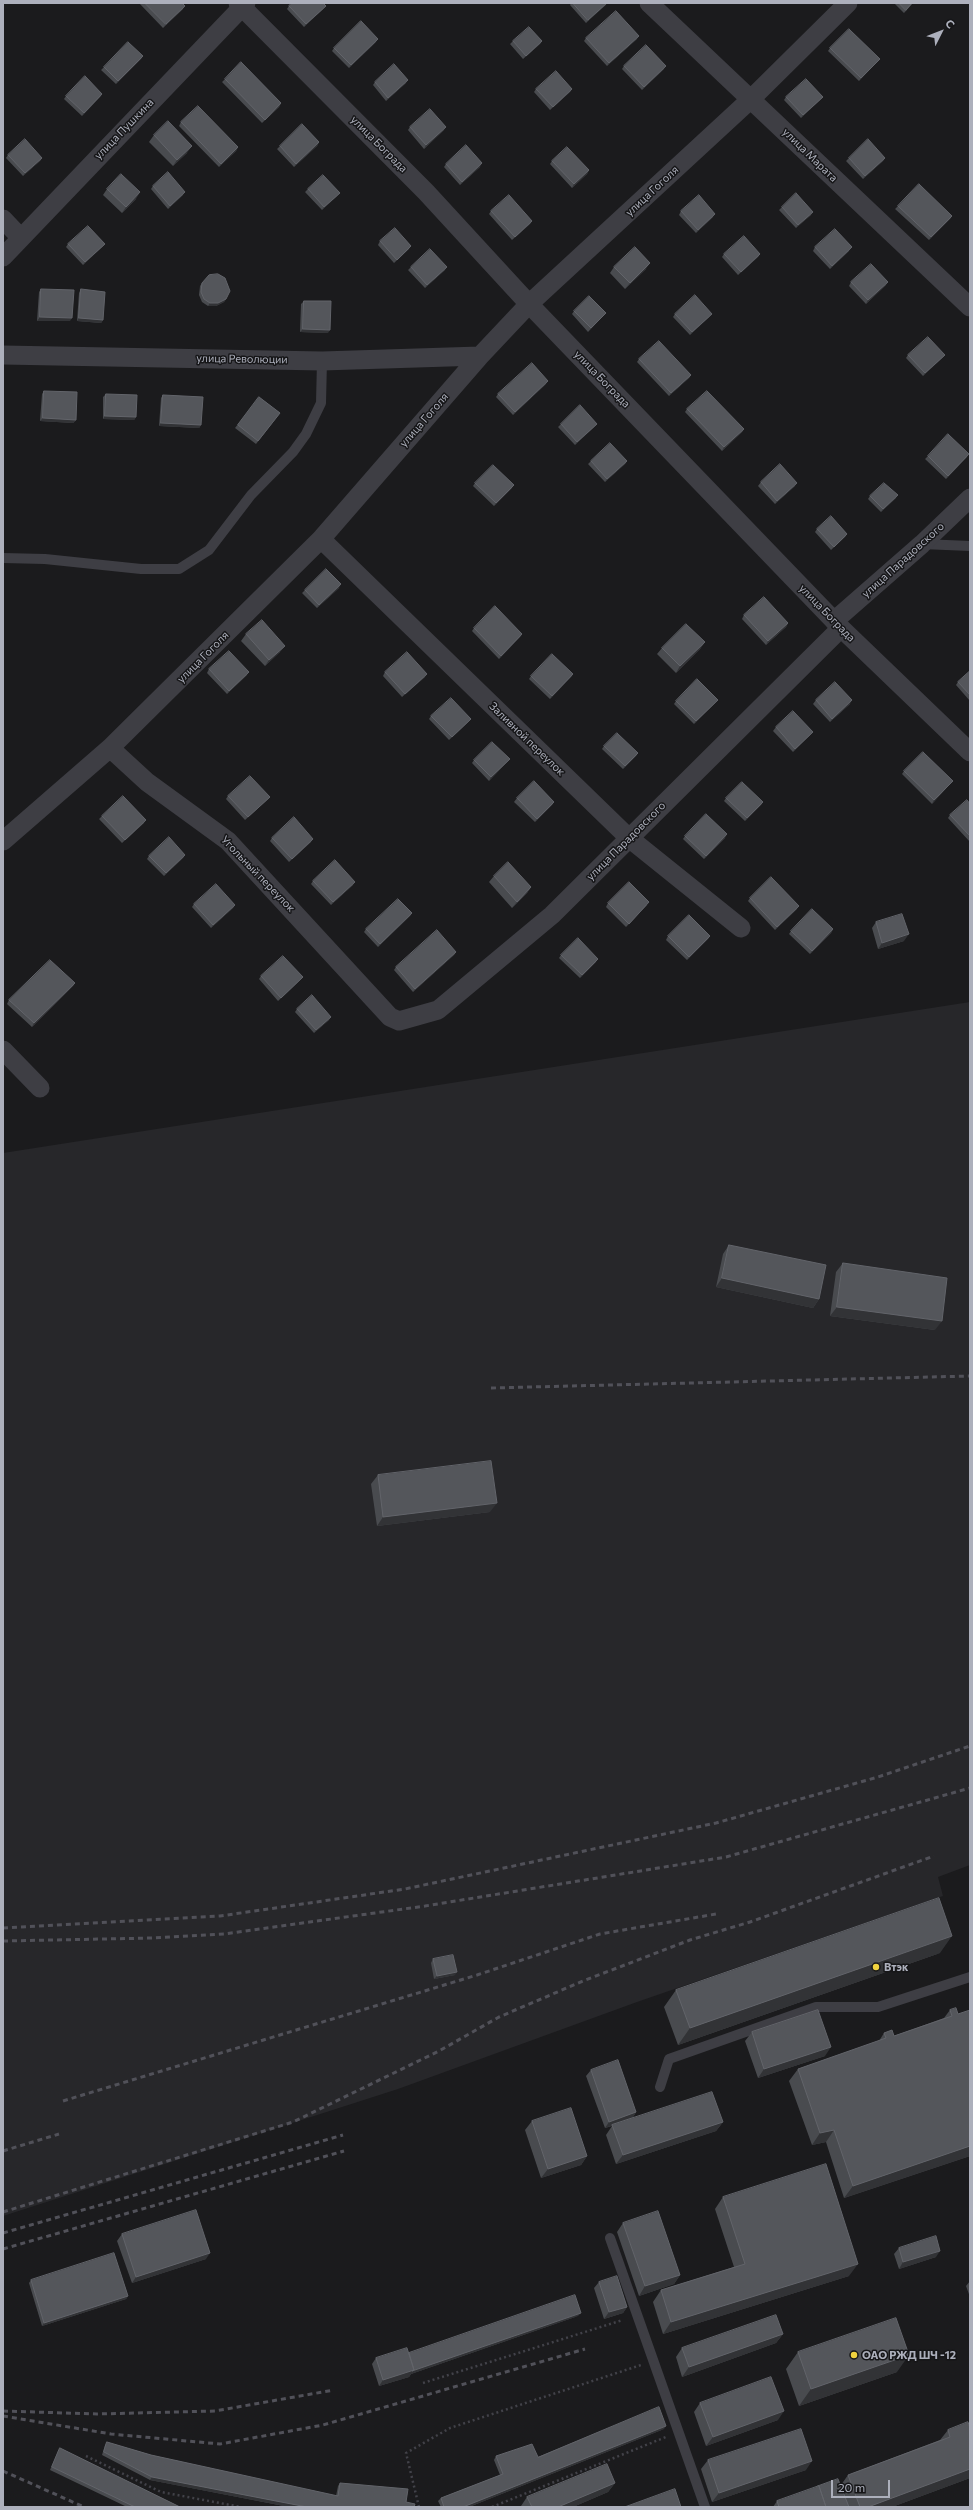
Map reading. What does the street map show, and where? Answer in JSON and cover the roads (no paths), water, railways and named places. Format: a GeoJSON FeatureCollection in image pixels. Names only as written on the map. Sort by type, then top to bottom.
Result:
{"type":"FeatureCollection","features":[{"type":"Feature","properties":{"kind":"street","name":"улица Марата"},"geometry":{"type":"LineString","coordinates":[[649,3],[970,307]]}},
{"type":"Feature","properties":{"kind":"street","name":"улица Гоголя"},"geometry":{"type":"LineString","coordinates":[[3,841],[110,748],[322,539],[480,356],[530,304],[752,99],[848,3]]}},
{"type":"Feature","properties":{"kind":"street","name":"улица Пушкина"},"geometry":{"type":"LineString","coordinates":[[3,257],[20,237],[242,4]]}},
{"type":"Feature","properties":{"kind":"street","name":"улица Бограда"},"geometry":{"type":"LineString","coordinates":[[242,4],[426,192],[530,304],[837,624],[970,752]]}},
{"type":"Feature","properties":{"kind":"street"},"geometry":{"type":"LineString","coordinates":[[3,219],[20,237]]}},
{"type":"Feature","properties":{"kind":"street","name":"улица Революции"},"geometry":{"type":"LineString","coordinates":[[3,355],[322,361],[480,356]]}},
{"type":"Feature","properties":{"kind":"street","name":"улица Парадовского"},"geometry":{"type":"LineString","coordinates":[[390,1017],[399,1021],[438,1010],[552,915],[837,624],[970,498]]}},
{"type":"Feature","properties":{"kind":"street","name":"Заливной переулок"},"geometry":{"type":"LineString","coordinates":[[322,539],[629,838],[742,928]]}},
{"type":"Feature","properties":{"kind":"street","name":"Угольный переулок"},"geometry":{"type":"LineString","coordinates":[[110,748],[147,782],[228,841],[390,1017]]}},
{"type":"Feature","properties":{"kind":"street"},"geometry":{"type":"LineString","coordinates":[[3,1050],[40,1088]]}},
{"type":"Feature","properties":{"kind":"lane"},"geometry":{"type":"LineString","coordinates":[[3,558],[45,559],[141,569],[179,569],[210,550],[251,495],[292,452],[306,434],[321,403],[322,361]]}},
{"type":"Feature","properties":{"kind":"lane"},"geometry":{"type":"LineString","coordinates":[[922,544],[970,546]]}},
{"type":"Feature","properties":{"kind":"lane"},"geometry":{"type":"LineString","coordinates":[[660,2088],[669,2059],[816,2007],[878,2007],[970,1977]]}},
{"type":"Feature","properties":{"kind":"lane"},"geometry":{"type":"LineString","coordinates":[[610,2238],[705,2507]]}},
{"type":"Feature","properties":{"kind":"railway"},"geometry":{"type":"LineString","coordinates":[[491,1388],[970,1376]]}},
{"type":"Feature","properties":{"kind":"railway"},"geometry":{"type":"LineString","coordinates":[[3,1928],[220,1916],[405,1889],[716,1823],[878,1777],[970,1746]]}},
{"type":"Feature","properties":{"kind":"railway"},"geometry":{"type":"LineString","coordinates":[[3,1941],[153,1938],[224,1934],[425,1906],[726,1857],[970,1788]]}},
{"type":"Feature","properties":{"kind":"railway"},"geometry":{"type":"LineString","coordinates":[[3,2212],[293,2122],[439,2051],[499,2017],[583,1981],[690,1940],[750,1922],[934,1856]]}},
{"type":"Feature","properties":{"kind":"railway"},"geometry":{"type":"LineString","coordinates":[[63,2101],[477,1975],[600,1934],[716,1914]]}},
{"type":"Feature","properties":{"kind":"railway"},"geometry":{"type":"LineString","coordinates":[[3,2151],[59,2134]]}},
{"type":"Feature","properties":{"kind":"railway"},"geometry":{"type":"LineString","coordinates":[[3,2233],[343,2135]]}},
{"type":"Feature","properties":{"kind":"railway"},"geometry":{"type":"LineString","coordinates":[[3,2249],[344,2151]]}},
{"type":"Feature","properties":{"kind":"railway"},"geometry":{"type":"LineString","coordinates":[[3,2416],[111,2434],[220,2444],[323,2425],[585,2349]]}},
{"type":"Feature","properties":{"kind":"railway"},"geometry":{"type":"LineString","coordinates":[[3,2411],[97,2414],[215,2411],[334,2390]]}},
{"type":"Feature","properties":{"kind":"railway"},"geometry":{"type":"LineString","coordinates":[[3,2471],[84,2507]]}},
{"type":"Feature","properties":{"kind":"place","name":"Втэк"},"geometry":{"type":"Point","coordinates":[876,1967]}},
{"type":"Feature","properties":{"kind":"place","name":"ОАО РЖД ШЧ -12"},"geometry":{"type":"Point","coordinates":[854,2355]}}]}
